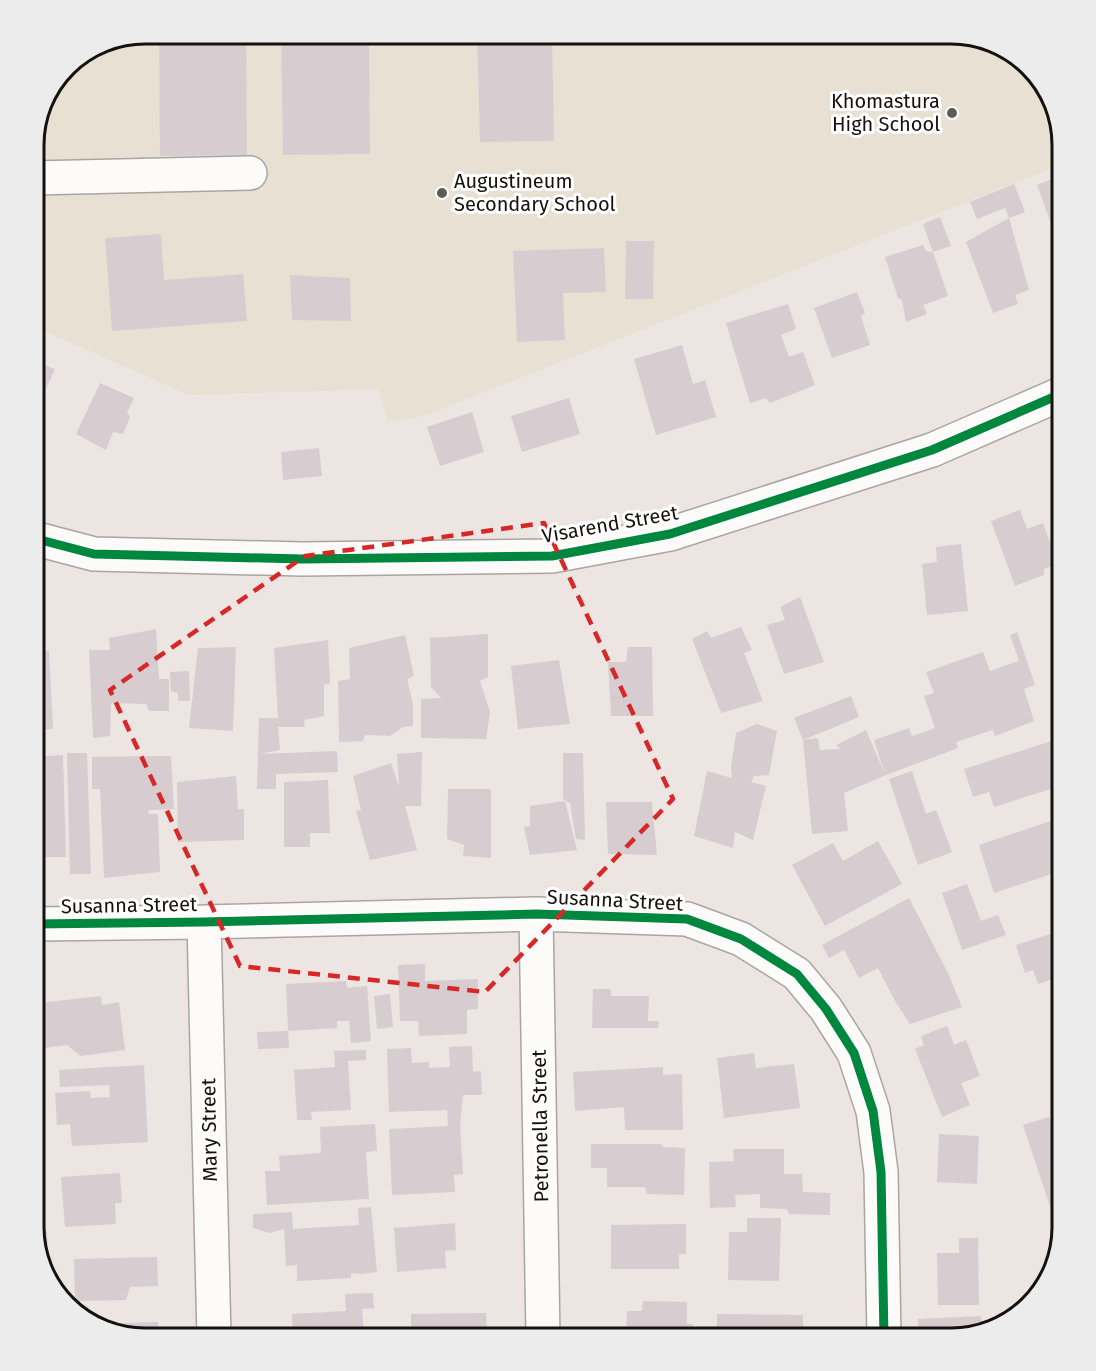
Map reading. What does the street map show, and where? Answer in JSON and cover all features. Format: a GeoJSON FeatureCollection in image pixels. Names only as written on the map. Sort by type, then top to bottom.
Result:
{"type":"FeatureCollection","features":[{"type":"Feature","properties":{"kind":"street"},"geometry":{"type":"LineString","coordinates":[[44,178],[250,173]]}},
{"type":"Feature","properties":{"kind":"street","name":"Visarend Street"},"geometry":{"type":"LineString","coordinates":[[44,541],[94,554],[302,559],[552,556],[670,534],[932,450],[1052,398]]}},
{"type":"Feature","properties":{"kind":"street","name":"Susanna Street"},"geometry":{"type":"LineString","coordinates":[[44,924],[536,915],[687,919],[741,939],[797,974],[826,1009],[854,1053],[873,1111],[881,1172],[884,1328]]}},
{"type":"Feature","properties":{"kind":"street","name":"Petronella Street"},"geometry":{"type":"LineString","coordinates":[[536,915],[543,1328]]}},
{"type":"Feature","properties":{"kind":"street","name":"Mary Street"},"geometry":{"type":"LineString","coordinates":[[204,922],[214,1328]]}},
{"type":"Feature","properties":{"kind":"highlighted area"},"geometry":{"type":"Polygon","coordinates":[[[544,523],[673,799],[485,992],[240,966],[110,690],[305,556],[544,523]]]}},
{"type":"Feature","properties":{"kind":"shaded area","name":"Augustineum Secondary School"},"geometry":{"type":"Polygon","coordinates":[[[131,44],[958,44],[990,51],[1013,64],[1035,88],[1047,112],[1052,131],[1052,168],[423,416],[388,422],[378,389],[189,395],[44,331],[44,138],[47,118],[64,83],[94,57],[112,49],[131,44]]]}},
{"type":"Feature","properties":{"kind":"building"},"geometry":{"type":"Polygon","coordinates":[[[159,44],[246,44],[247,155],[160,156],[159,44]]]}},
{"type":"Feature","properties":{"kind":"building"},"geometry":{"type":"Polygon","coordinates":[[[281,44],[369,44],[370,154],[283,155],[281,44]]]}},
{"type":"Feature","properties":{"kind":"building"},"geometry":{"type":"Polygon","coordinates":[[[477,44],[552,44],[554,141],[480,142],[477,44]]]}},
{"type":"Feature","properties":{"kind":"building"},"geometry":{"type":"Polygon","coordinates":[[[1052,179],[1052,226],[1037,185],[1052,179]]]}},
{"type":"Feature","properties":{"kind":"building"},"geometry":{"type":"Polygon","coordinates":[[[1014,184],[1025,212],[1009,218],[1005,208],[977,219],[970,202],[1014,184]]]}},
{"type":"Feature","properties":{"kind":"building"},"geometry":{"type":"Polygon","coordinates":[[[940,217],[951,246],[933,252],[923,224],[940,217]]]}},
{"type":"Feature","properties":{"kind":"building"},"geometry":{"type":"Polygon","coordinates":[[[1009,218],[1029,290],[1015,295],[1018,304],[993,313],[966,242],[1009,218]]]}},
{"type":"Feature","properties":{"kind":"building"},"geometry":{"type":"Polygon","coordinates":[[[161,234],[164,280],[243,274],[247,321],[112,331],[105,238],[161,234]]]}},
{"type":"Feature","properties":{"kind":"building"},"geometry":{"type":"Polygon","coordinates":[[[626,241],[654,241],[653,299],[625,299],[626,241]]]}},
{"type":"Feature","properties":{"kind":"building"},"geometry":{"type":"Polygon","coordinates":[[[923,245],[926,251],[933,252],[948,296],[923,305],[927,314],[906,322],[902,300],[898,298],[885,257],[923,245]]]}},
{"type":"Feature","properties":{"kind":"building"},"geometry":{"type":"Polygon","coordinates":[[[604,248],[606,292],[563,293],[565,340],[517,342],[513,251],[604,248]]]}},
{"type":"Feature","properties":{"kind":"building"},"geometry":{"type":"Polygon","coordinates":[[[290,275],[350,278],[351,321],[292,320],[290,275]]]}},
{"type":"Feature","properties":{"kind":"building"},"geometry":{"type":"Polygon","coordinates":[[[857,292],[865,313],[861,316],[870,345],[832,358],[814,308],[857,292]]]}},
{"type":"Feature","properties":{"kind":"building"},"geometry":{"type":"Polygon","coordinates":[[[788,304],[796,329],[781,335],[789,357],[803,352],[815,385],[770,403],[766,398],[750,403],[726,323],[788,304]]]}},
{"type":"Feature","properties":{"kind":"building"},"geometry":{"type":"Polygon","coordinates":[[[682,345],[693,384],[705,380],[716,417],[656,435],[634,359],[682,345]]]}},
{"type":"Feature","properties":{"kind":"building"},"geometry":{"type":"Polygon","coordinates":[[[44,365],[55,369],[44,393],[44,365]]]}},
{"type":"Feature","properties":{"kind":"building"},"geometry":{"type":"Polygon","coordinates":[[[100,383],[134,398],[127,413],[130,417],[123,434],[113,432],[106,450],[76,434],[100,383]]]}},
{"type":"Feature","properties":{"kind":"building"},"geometry":{"type":"Polygon","coordinates":[[[569,398],[580,434],[522,452],[511,416],[569,398]]]}},
{"type":"Feature","properties":{"kind":"building"},"geometry":{"type":"Polygon","coordinates":[[[472,412],[484,452],[440,466],[427,427],[472,412]]]}},
{"type":"Feature","properties":{"kind":"building"},"geometry":{"type":"Polygon","coordinates":[[[319,448],[322,476],[283,480],[281,452],[319,448]]]}},
{"type":"Feature","properties":{"kind":"building"},"geometry":{"type":"Polygon","coordinates":[[[1020,510],[1027,529],[1043,523],[1052,548],[1052,566],[1044,569],[1044,575],[1015,586],[991,521],[1020,510]]]}},
{"type":"Feature","properties":{"kind":"building"},"geometry":{"type":"Polygon","coordinates":[[[961,544],[968,611],[927,615],[922,564],[937,562],[936,547],[961,544]]]}},
{"type":"Feature","properties":{"kind":"building"},"geometry":{"type":"Polygon","coordinates":[[[800,597],[824,662],[784,674],[767,625],[785,620],[780,607],[800,597]]]}},
{"type":"Feature","properties":{"kind":"building"},"geometry":{"type":"Polygon","coordinates":[[[741,627],[752,650],[744,653],[763,701],[721,713],[692,639],[707,631],[711,638],[741,627]]]}},
{"type":"Feature","properties":{"kind":"building"},"geometry":{"type":"Polygon","coordinates":[[[156,629],[159,679],[169,679],[169,711],[149,711],[146,704],[111,703],[110,736],[93,738],[89,650],[110,650],[109,638],[156,629]]]}},
{"type":"Feature","properties":{"kind":"building"},"geometry":{"type":"Polygon","coordinates":[[[1017,632],[1035,685],[1024,689],[1034,721],[995,736],[993,730],[956,742],[958,748],[844,793],[848,831],[812,834],[803,740],[818,738],[820,750],[840,749],[836,745],[866,730],[884,772],[874,740],[909,728],[912,736],[935,728],[924,696],[934,693],[926,672],[983,652],[990,671],[1019,661],[1010,635],[1017,632]]]}},
{"type":"Feature","properties":{"kind":"building"},"geometry":{"type":"Polygon","coordinates":[[[488,634],[488,677],[480,681],[490,712],[486,739],[421,738],[421,699],[441,698],[431,687],[430,638],[488,634]]]}},
{"type":"Feature","properties":{"kind":"building"},"geometry":{"type":"Polygon","coordinates":[[[405,635],[414,676],[407,679],[413,704],[413,726],[403,727],[390,736],[365,735],[363,741],[339,742],[338,681],[350,679],[349,648],[405,635]]]}},
{"type":"Feature","properties":{"kind":"building"},"geometry":{"type":"Polygon","coordinates":[[[328,640],[330,683],[324,685],[324,716],[304,720],[305,727],[278,727],[280,750],[259,754],[337,751],[338,772],[276,774],[276,789],[257,789],[259,718],[278,718],[274,648],[328,640]]]}},
{"type":"Feature","properties":{"kind":"building"},"geometry":{"type":"Polygon","coordinates":[[[236,647],[233,731],[189,728],[198,648],[236,647]]]}},
{"type":"Feature","properties":{"kind":"building"},"geometry":{"type":"Polygon","coordinates":[[[628,647],[652,647],[653,716],[611,716],[608,662],[626,662],[628,647]]]}},
{"type":"Feature","properties":{"kind":"building"},"geometry":{"type":"Polygon","coordinates":[[[44,651],[49,651],[53,729],[44,729],[44,651]]]}},
{"type":"Feature","properties":{"kind":"building"},"geometry":{"type":"Polygon","coordinates":[[[559,660],[570,724],[518,729],[511,666],[559,660]]]}},
{"type":"Feature","properties":{"kind":"building"},"geometry":{"type":"Polygon","coordinates":[[[189,671],[190,701],[178,701],[178,693],[171,691],[170,672],[189,671]]]}},
{"type":"Feature","properties":{"kind":"building"},"geometry":{"type":"Polygon","coordinates":[[[851,696],[859,717],[803,740],[794,718],[851,696]]]}},
{"type":"Feature","properties":{"kind":"building"},"geometry":{"type":"Polygon","coordinates":[[[757,724],[777,731],[769,775],[754,776],[751,782],[766,786],[753,840],[735,832],[733,848],[694,836],[707,771],[732,778],[731,767],[736,733],[757,724]]]}},
{"type":"Feature","properties":{"kind":"building"},"geometry":{"type":"Polygon","coordinates":[[[1052,741],[1052,789],[994,807],[989,792],[973,797],[964,769],[1052,741]]]}},
{"type":"Feature","properties":{"kind":"building"},"geometry":{"type":"Polygon","coordinates":[[[422,752],[421,806],[405,806],[417,850],[370,860],[356,811],[361,810],[353,776],[391,763],[399,787],[397,754],[422,752]]]}},
{"type":"Feature","properties":{"kind":"building"},"geometry":{"type":"Polygon","coordinates":[[[67,753],[87,753],[91,874],[70,874],[67,753]]]}},
{"type":"Feature","properties":{"kind":"building"},"geometry":{"type":"Polygon","coordinates":[[[563,753],[583,753],[585,840],[576,839],[570,803],[563,799],[563,753]]]}},
{"type":"Feature","properties":{"kind":"building"},"geometry":{"type":"Polygon","coordinates":[[[63,755],[66,857],[44,857],[44,756],[63,755]]]}},
{"type":"Feature","properties":{"kind":"building"},"geometry":{"type":"Polygon","coordinates":[[[171,756],[174,809],[149,810],[148,814],[158,814],[160,872],[104,878],[100,789],[92,789],[92,757],[171,756]]]}},
{"type":"Feature","properties":{"kind":"building"},"geometry":{"type":"Polygon","coordinates":[[[912,771],[926,814],[936,810],[952,852],[918,865],[889,779],[912,771]]]}},
{"type":"Feature","properties":{"kind":"building"},"geometry":{"type":"Polygon","coordinates":[[[236,776],[238,809],[244,809],[244,840],[178,842],[177,782],[236,776]]]}},
{"type":"Feature","properties":{"kind":"building"},"geometry":{"type":"Polygon","coordinates":[[[328,780],[330,833],[310,833],[310,847],[284,847],[284,782],[328,780]]]}},
{"type":"Feature","properties":{"kind":"building"},"geometry":{"type":"Polygon","coordinates":[[[448,789],[491,789],[491,858],[463,856],[464,845],[447,839],[448,789]]]}},
{"type":"Feature","properties":{"kind":"building"},"geometry":{"type":"Polygon","coordinates":[[[565,801],[577,850],[530,855],[524,827],[530,826],[530,806],[565,801]]]}},
{"type":"Feature","properties":{"kind":"building"},"geometry":{"type":"Polygon","coordinates":[[[606,802],[652,802],[657,855],[608,854],[606,802]]]}},
{"type":"Feature","properties":{"kind":"building"},"geometry":{"type":"Polygon","coordinates":[[[1052,821],[1052,874],[994,893],[979,845],[1052,821]]]}},
{"type":"Feature","properties":{"kind":"building"},"geometry":{"type":"Polygon","coordinates":[[[878,841],[902,884],[825,926],[792,865],[833,843],[843,861],[878,841]]]}},
{"type":"Feature","properties":{"kind":"building"},"geometry":{"type":"Polygon","coordinates":[[[967,884],[981,921],[998,915],[1006,935],[962,950],[942,893],[967,884]]]}},
{"type":"Feature","properties":{"kind":"building"},"geometry":{"type":"Polygon","coordinates":[[[909,898],[948,973],[962,1007],[910,1024],[878,968],[859,978],[844,950],[829,958],[822,945],[909,898]]]}},
{"type":"Feature","properties":{"kind":"building"},"geometry":{"type":"Polygon","coordinates":[[[1052,934],[1052,980],[1038,984],[1033,970],[1025,973],[1016,945],[1052,934]]]}},
{"type":"Feature","properties":{"kind":"building"},"geometry":{"type":"Polygon","coordinates":[[[425,964],[425,981],[478,979],[478,1009],[467,1010],[467,1034],[419,1036],[418,1021],[400,1021],[398,965],[425,964]]]}},
{"type":"Feature","properties":{"kind":"building"},"geometry":{"type":"Polygon","coordinates":[[[346,981],[347,988],[367,986],[371,1041],[351,1043],[349,1021],[337,1021],[337,1028],[288,1031],[286,984],[346,981]]]}},
{"type":"Feature","properties":{"kind":"building"},"geometry":{"type":"Polygon","coordinates":[[[593,989],[611,989],[611,996],[649,996],[648,1021],[659,1021],[658,1028],[592,1028],[593,989]]]}},
{"type":"Feature","properties":{"kind":"building"},"geometry":{"type":"Polygon","coordinates":[[[390,994],[393,1027],[377,1029],[374,996],[390,994]]]}},
{"type":"Feature","properties":{"kind":"building"},"geometry":{"type":"Polygon","coordinates":[[[101,996],[102,1005],[119,1002],[125,1050],[80,1056],[67,1045],[44,1048],[44,1002],[101,996]]]}},
{"type":"Feature","properties":{"kind":"building"},"geometry":{"type":"Polygon","coordinates":[[[947,1026],[954,1045],[966,1040],[980,1076],[961,1083],[970,1105],[942,1117],[915,1049],[924,1045],[921,1036],[947,1026]]]}},
{"type":"Feature","properties":{"kind":"building"},"geometry":{"type":"Polygon","coordinates":[[[288,1031],[289,1048],[258,1049],[257,1032],[288,1031]]]}},
{"type":"Feature","properties":{"kind":"building"},"geometry":{"type":"Polygon","coordinates":[[[472,1046],[473,1072],[481,1071],[482,1095],[463,1095],[460,1125],[463,1174],[454,1175],[455,1192],[392,1195],[389,1129],[448,1126],[447,1110],[389,1112],[387,1049],[411,1048],[412,1063],[429,1062],[429,1068],[450,1067],[449,1047],[472,1046]]]}},
{"type":"Feature","properties":{"kind":"building"},"geometry":{"type":"Polygon","coordinates":[[[366,1050],[366,1060],[348,1061],[351,1110],[311,1112],[312,1120],[297,1120],[294,1070],[335,1067],[334,1051],[366,1050]]]}},
{"type":"Feature","properties":{"kind":"building"},"geometry":{"type":"Polygon","coordinates":[[[754,1053],[756,1068],[794,1064],[800,1108],[724,1118],[717,1058],[754,1053]]]}},
{"type":"Feature","properties":{"kind":"building"},"geometry":{"type":"Polygon","coordinates":[[[144,1065],[148,1142],[72,1146],[70,1124],[57,1125],[55,1093],[90,1091],[91,1098],[110,1097],[109,1085],[60,1087],[59,1070],[144,1065]]]}},
{"type":"Feature","properties":{"kind":"building"},"geometry":{"type":"Polygon","coordinates":[[[663,1067],[663,1075],[682,1074],[683,1130],[625,1130],[624,1107],[575,1111],[573,1072],[663,1067]]]}},
{"type":"Feature","properties":{"kind":"building"},"geometry":{"type":"Polygon","coordinates":[[[1049,1117],[1052,1126],[1052,1212],[1023,1125],[1049,1117]]]}},
{"type":"Feature","properties":{"kind":"building"},"geometry":{"type":"Polygon","coordinates":[[[375,1124],[377,1151],[366,1152],[369,1199],[267,1205],[265,1171],[280,1171],[279,1156],[321,1153],[320,1127],[375,1124]]]}},
{"type":"Feature","properties":{"kind":"building"},"geometry":{"type":"Polygon","coordinates":[[[939,1134],[979,1136],[977,1184],[937,1182],[939,1134]]]}},
{"type":"Feature","properties":{"kind":"building"},"geometry":{"type":"Polygon","coordinates":[[[591,1144],[661,1144],[664,1147],[685,1148],[684,1195],[647,1194],[645,1187],[607,1187],[607,1168],[591,1168],[591,1144]]]}},
{"type":"Feature","properties":{"kind":"building"},"geometry":{"type":"Polygon","coordinates":[[[733,1149],[784,1149],[784,1174],[802,1174],[803,1192],[830,1193],[830,1215],[789,1214],[787,1209],[760,1208],[760,1194],[735,1195],[736,1207],[710,1208],[709,1162],[734,1161],[733,1149]]]}},
{"type":"Feature","properties":{"kind":"building"},"geometry":{"type":"Polygon","coordinates":[[[120,1173],[122,1203],[115,1203],[116,1224],[65,1227],[61,1177],[120,1173]]]}},
{"type":"Feature","properties":{"kind":"building"},"geometry":{"type":"Polygon","coordinates":[[[371,1207],[377,1272],[351,1273],[351,1278],[297,1281],[297,1265],[286,1266],[284,1229],[270,1233],[253,1228],[253,1214],[292,1212],[293,1229],[359,1225],[358,1208],[371,1207]]]}},
{"type":"Feature","properties":{"kind":"building"},"geometry":{"type":"Polygon","coordinates":[[[747,1218],[781,1218],[779,1281],[728,1280],[729,1232],[747,1232],[747,1218]]]}},
{"type":"Feature","properties":{"kind":"building"},"geometry":{"type":"Polygon","coordinates":[[[455,1223],[456,1250],[445,1251],[446,1268],[397,1272],[394,1228],[455,1223]]]}},
{"type":"Feature","properties":{"kind":"building"},"geometry":{"type":"Polygon","coordinates":[[[686,1224],[686,1254],[679,1254],[679,1269],[611,1269],[611,1225],[686,1224]]]}},
{"type":"Feature","properties":{"kind":"building"},"geometry":{"type":"Polygon","coordinates":[[[44,1231],[47,1231],[48,1256],[44,1240],[44,1231]]]}},
{"type":"Feature","properties":{"kind":"building"},"geometry":{"type":"Polygon","coordinates":[[[959,1238],[978,1238],[979,1305],[938,1305],[937,1253],[959,1253],[959,1238]]]}},
{"type":"Feature","properties":{"kind":"building"},"geometry":{"type":"Polygon","coordinates":[[[157,1257],[158,1286],[130,1287],[126,1300],[76,1301],[74,1259],[157,1257]]]}},
{"type":"Feature","properties":{"kind":"building"},"geometry":{"type":"Polygon","coordinates":[[[373,1293],[374,1308],[362,1309],[363,1328],[293,1328],[292,1314],[346,1311],[345,1294],[373,1293]]]}},
{"type":"Feature","properties":{"kind":"building"},"geometry":{"type":"Polygon","coordinates":[[[643,1301],[687,1302],[687,1324],[693,1324],[693,1328],[626,1328],[627,1311],[642,1311],[643,1301]]]}},
{"type":"Feature","properties":{"kind":"building"},"geometry":{"type":"Polygon","coordinates":[[[486,1313],[487,1328],[411,1328],[411,1314],[486,1313]]]}},
{"type":"Feature","properties":{"kind":"building"},"geometry":{"type":"Polygon","coordinates":[[[717,1314],[803,1315],[803,1328],[717,1328],[717,1314]]]}},
{"type":"Feature","properties":{"kind":"building"},"geometry":{"type":"Polygon","coordinates":[[[981,1316],[982,1323],[965,1327],[918,1328],[918,1319],[981,1316]]]}},
{"type":"Feature","properties":{"kind":"building"},"geometry":{"type":"Polygon","coordinates":[[[158,1322],[158,1328],[131,1327],[116,1323],[158,1322]]]}},
{"type":"Feature","properties":{"kind":"cycle path"},"geometry":{"type":"LineString","coordinates":[[44,541],[94,554],[302,559],[552,556],[670,534],[932,450],[1052,398]]}},
{"type":"Feature","properties":{"kind":"cycle path"},"geometry":{"type":"LineString","coordinates":[[44,924],[536,914],[687,919],[741,939],[797,974],[826,1009],[854,1053],[873,1111],[881,1172],[884,1328]]}},
{"type":"Feature","properties":{"kind":"place","name":"Khomastura High School"},"geometry":{"type":"Point","coordinates":[952,113]}},
{"type":"Feature","properties":{"kind":"place","name":"Augustineum Secondary School"},"geometry":{"type":"Point","coordinates":[442,193]}}]}
